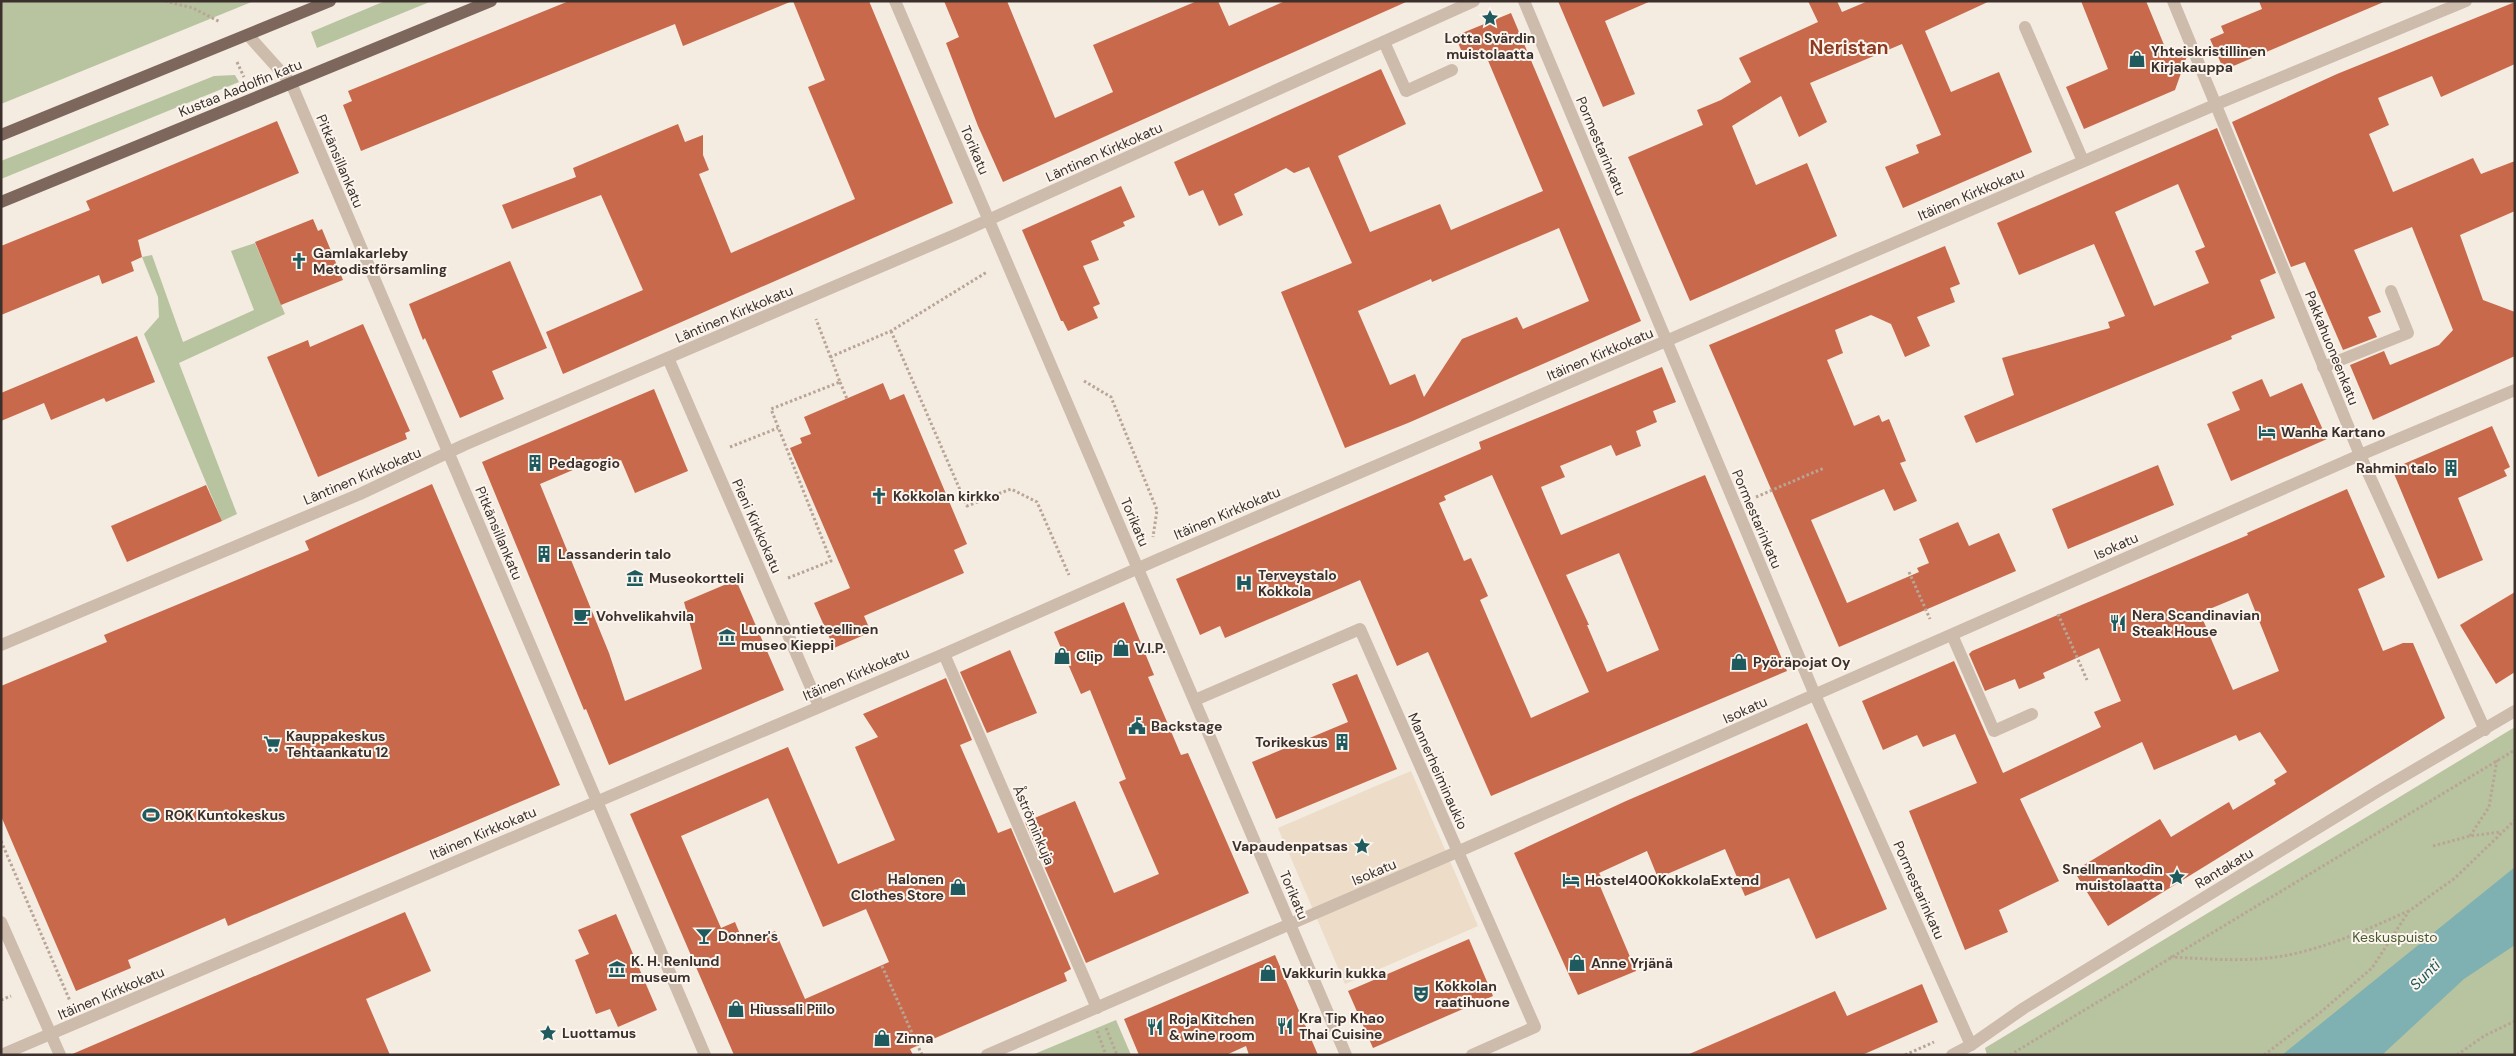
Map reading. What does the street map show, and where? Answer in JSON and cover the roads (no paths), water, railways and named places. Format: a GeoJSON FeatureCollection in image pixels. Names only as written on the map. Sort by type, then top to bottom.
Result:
{"type":"FeatureCollection","features":[{"type":"Feature","properties":{"kind":"main road"},"geometry":{"type":"LineString","coordinates":[[1,135],[330,1]]}},
{"type":"Feature","properties":{"kind":"main road","name":"Kustaa Aadolfin katu"},"geometry":{"type":"LineString","coordinates":[[1,202],[490,1]]}},
{"type":"Feature","properties":{"kind":"street","name":"Torikatu"},"geometry":{"type":"LineString","coordinates":[[895,1],[1346,1055]]}},
{"type":"Feature","properties":{"kind":"street","name":"Läntinen Kirkkokatu"},"geometry":{"type":"LineString","coordinates":[[1,645],[360,494],[448,453],[989,220],[1474,1]]}},
{"type":"Feature","properties":{"kind":"street","name":"Pormestarinkatu"},"geometry":{"type":"LineString","coordinates":[[1524,1],[1815,695],[1971,1045]]}},
{"type":"Feature","properties":{"kind":"street","name":"Pakkahuoneenkatu"},"geometry":{"type":"LineString","coordinates":[[2172,1],[2217,104],[2360,455],[2485,730]]}},
{"type":"Feature","properties":{"kind":"street","name":"Itäinen Kirkkokatu"},"geometry":{"type":"LineString","coordinates":[[1,1055],[944,654],[1138,568],[2217,104],[2466,1]]}},
{"type":"Feature","properties":{"kind":"street"},"geometry":{"type":"LineString","coordinates":[[2025,27],[2083,162]]}},
{"type":"Feature","properties":{"kind":"street","name":"Pitkänsillankatu"},"geometry":{"type":"LineString","coordinates":[[248,35],[291,83],[705,1055]]}},
{"type":"Feature","properties":{"kind":"street"},"geometry":{"type":"LineString","coordinates":[[1384,42],[1406,90],[1452,70]]}},
{"type":"Feature","properties":{"kind":"street"},"geometry":{"type":"LineString","coordinates":[[2323,367],[2408,333],[2391,291]]}},
{"type":"Feature","properties":{"kind":"street","name":"Pieni Kirkkokatu"},"geometry":{"type":"LineString","coordinates":[[668,358],[819,706]]}},
{"type":"Feature","properties":{"kind":"street","name":"Isokatu"},"geometry":{"type":"LineString","coordinates":[[987,1055],[1290,925],[2360,455],[2515,390]]}},
{"type":"Feature","properties":{"kind":"street","name":"Mannerheiminaukio"},"geometry":{"type":"LineString","coordinates":[[1195,700],[1360,629],[1535,1027],[1472,1055]]}},
{"type":"Feature","properties":{"kind":"street"},"geometry":{"type":"LineString","coordinates":[[1952,635],[1994,731],[2032,714]]}},
{"type":"Feature","properties":{"kind":"street","name":"Åströminkuja"},"geometry":{"type":"LineString","coordinates":[[944,654],[1097,1008]]}},
{"type":"Feature","properties":{"kind":"street","name":"Rantakatu"},"geometry":{"type":"LineString","coordinates":[[1952,1055],[1971,1045],[2024,1008],[2380,790],[2515,711]]}},
{"type":"Feature","properties":{"kind":"street"},"geometry":{"type":"LineString","coordinates":[[1,922],[60,1055]]}},
{"type":"Feature","properties":{"kind":"water","name":"Sunti"},"geometry":{"type":"Polygon","coordinates":[[[2515,867],[2515,945],[2464,979],[2382,1055],[2282,1055],[2515,867]]]}},
{"type":"Feature","properties":{"kind":"place","name":"Lotta Svärdin muistolaatta"},"geometry":{"type":"Point","coordinates":[1490,18]}},
{"type":"Feature","properties":{"kind":"place","name":"Yhteiskristillinen Kirjakauppa"},"geometry":{"type":"Point","coordinates":[2137,59]}},
{"type":"Feature","properties":{"kind":"place","name":"Gamlakarleby Metodistförsamling"},"geometry":{"type":"Point","coordinates":[299,261]}},
{"type":"Feature","properties":{"kind":"place","name":"Wanha Kartano"},"geometry":{"type":"Point","coordinates":[2267,432]}},
{"type":"Feature","properties":{"kind":"place","name":"Pedagogio"},"geometry":{"type":"Point","coordinates":[535,463]}},
{"type":"Feature","properties":{"kind":"place","name":"Rahmin talo"},"geometry":{"type":"Point","coordinates":[2451,468]}},
{"type":"Feature","properties":{"kind":"place","name":"Kokkolan kirkko"},"geometry":{"type":"Point","coordinates":[879,496]}},
{"type":"Feature","properties":{"kind":"place","name":"Lassanderin talo"},"geometry":{"type":"Point","coordinates":[544,554]}},
{"type":"Feature","properties":{"kind":"place","name":"Museokortteli"},"geometry":{"type":"Point","coordinates":[635,578]}},
{"type":"Feature","properties":{"kind":"place","name":"Terveystalo Kokkola"},"geometry":{"type":"Point","coordinates":[1244,583]}},
{"type":"Feature","properties":{"kind":"place","name":"Vohvelikahvila"},"geometry":{"type":"Point","coordinates":[582,616]}},
{"type":"Feature","properties":{"kind":"place","name":"Nera Scandinavian Steak House"},"geometry":{"type":"Point","coordinates":[2118,623]}},
{"type":"Feature","properties":{"kind":"place","name":"Luonnontieteellinen museo Kieppi"},"geometry":{"type":"Point","coordinates":[727,637]}},
{"type":"Feature","properties":{"kind":"place","name":"V.I.P."},"geometry":{"type":"Point","coordinates":[1121,648]}},
{"type":"Feature","properties":{"kind":"place","name":"Clip"},"geometry":{"type":"Point","coordinates":[1062,656]}},
{"type":"Feature","properties":{"kind":"place","name":"Pyöräpojat Oy"},"geometry":{"type":"Point","coordinates":[1739,662]}},
{"type":"Feature","properties":{"kind":"place","name":"Backstage"},"geometry":{"type":"Point","coordinates":[1137,726]}},
{"type":"Feature","properties":{"kind":"place","name":"Torikeskus"},"geometry":{"type":"Point","coordinates":[1342,742]}},
{"type":"Feature","properties":{"kind":"place","name":"Kauppakeskus Tehtaankatu 12"},"geometry":{"type":"Point","coordinates":[272,744]}},
{"type":"Feature","properties":{"kind":"place","name":"ROK Kuntokeskus"},"geometry":{"type":"Point","coordinates":[151,815]}},
{"type":"Feature","properties":{"kind":"place","name":"Vapaudenpatsas"},"geometry":{"type":"Point","coordinates":[1362,846]}},
{"type":"Feature","properties":{"kind":"place","name":"Snellmankodin muistolaatta"},"geometry":{"type":"Point","coordinates":[2177,877]}},
{"type":"Feature","properties":{"kind":"place","name":"Hostel400KokkolaExtend"},"geometry":{"type":"Point","coordinates":[1571,880]}},
{"type":"Feature","properties":{"kind":"place","name":"Halonen Clothes Store"},"geometry":{"type":"Point","coordinates":[958,887]}},
{"type":"Feature","properties":{"kind":"place","name":"Donner's"},"geometry":{"type":"Point","coordinates":[704,936]}},
{"type":"Feature","properties":{"kind":"place","name":"Anne Yrjänä"},"geometry":{"type":"Point","coordinates":[1577,963]}},
{"type":"Feature","properties":{"kind":"place","name":"K. H. Renlund museum"},"geometry":{"type":"Point","coordinates":[617,969]}},
{"type":"Feature","properties":{"kind":"place","name":"Vakkurin kukka"},"geometry":{"type":"Point","coordinates":[1268,973]}},
{"type":"Feature","properties":{"kind":"place","name":"Kokkolan raatihuone"},"geometry":{"type":"Point","coordinates":[1421,994]}},
{"type":"Feature","properties":{"kind":"place","name":"Hiussali Piilo"},"geometry":{"type":"Point","coordinates":[736,1009]}},
{"type":"Feature","properties":{"kind":"place","name":"Kra Tip Khao Thai Cuisine"},"geometry":{"type":"Point","coordinates":[1285,1026]}},
{"type":"Feature","properties":{"kind":"place","name":"Roja Kitchen & wine room"},"geometry":{"type":"Point","coordinates":[1155,1027]}},
{"type":"Feature","properties":{"kind":"place","name":"Luottamus"},"geometry":{"type":"Point","coordinates":[548,1033]}},
{"type":"Feature","properties":{"kind":"place","name":"Zinna"},"geometry":{"type":"Point","coordinates":[882,1038]}},
{"type":"Feature","properties":{"kind":"district","name":"Neristan"},"geometry":{"type":"Point","coordinates":[1849,47]}},
{"type":"Feature","properties":{"kind":"park label","name":"Keskuspuisto"},"geometry":{"type":"Point","coordinates":[2395,937]}}]}
